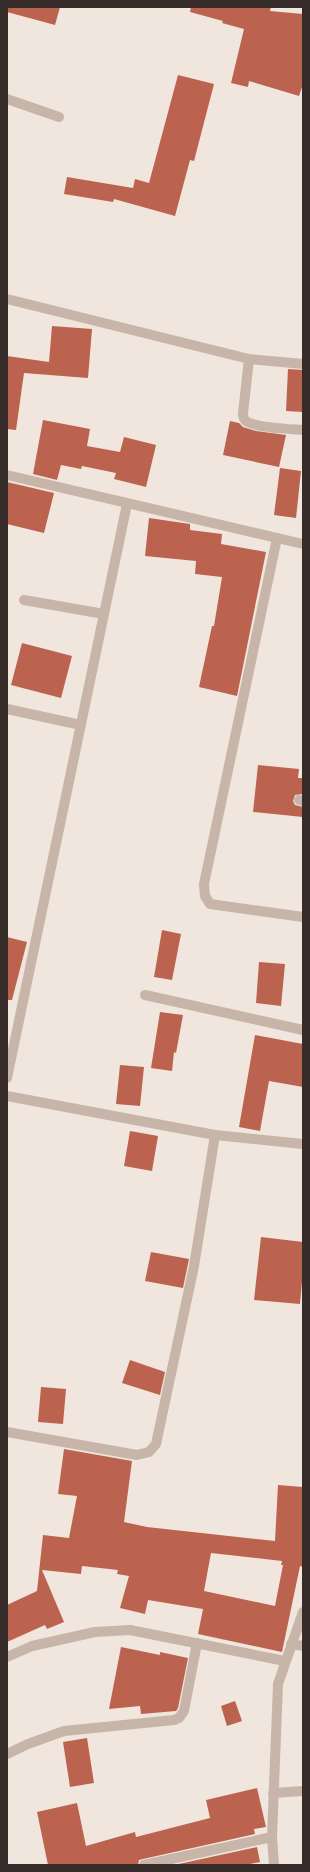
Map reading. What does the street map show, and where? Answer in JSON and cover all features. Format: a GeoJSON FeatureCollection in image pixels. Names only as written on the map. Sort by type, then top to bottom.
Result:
{"type":"FeatureCollection","features":[{"type":"Feature","properties":{"kind":"street"},"geometry":{"type":"LineString","coordinates":[[7,99],[60,117]]}},
{"type":"Feature","properties":{"kind":"street"},"geometry":{"type":"LineString","coordinates":[[7,299],[249,359],[303,364]]}},
{"type":"Feature","properties":{"kind":"street"},"geometry":{"type":"LineString","coordinates":[[249,359],[243,413],[247,422],[269,427],[303,430]]}},
{"type":"Feature","properties":{"kind":"street"},"geometry":{"type":"LineString","coordinates":[[7,475],[303,544]]}},
{"type":"Feature","properties":{"kind":"street"},"geometry":{"type":"LineString","coordinates":[[7,1078],[11,1039],[81,725],[127,504]]}},
{"type":"Feature","properties":{"kind":"street"},"geometry":{"type":"LineString","coordinates":[[277,538],[204,884],[205,896],[210,904],[303,917]]}},
{"type":"Feature","properties":{"kind":"street"},"geometry":{"type":"LineString","coordinates":[[24,600],[104,614]]}},
{"type":"Feature","properties":{"kind":"street"},"geometry":{"type":"LineString","coordinates":[[7,709],[81,725]]}},
{"type":"Feature","properties":{"kind":"street"},"geometry":{"type":"LineString","coordinates":[[145,995],[303,1030]]}},
{"type":"Feature","properties":{"kind":"street"},"geometry":{"type":"LineString","coordinates":[[7,1096],[215,1135],[303,1144]]}},
{"type":"Feature","properties":{"kind":"street"},"geometry":{"type":"LineString","coordinates":[[7,1432],[137,1455],[149,1452],[156,1444],[194,1266],[215,1135]]}},
{"type":"Feature","properties":{"kind":"street"},"geometry":{"type":"LineString","coordinates":[[274,1865],[272,1837],[278,1684],[303,1612]]}},
{"type":"Feature","properties":{"kind":"street"},"geometry":{"type":"LineString","coordinates":[[7,1657],[32,1646],[96,1632],[130,1630],[285,1661]]}},
{"type":"Feature","properties":{"kind":"street"},"geometry":{"type":"LineString","coordinates":[[7,1754],[28,1744],[64,1731],[174,1720],[179,1718],[184,1711],[197,1643]]}},
{"type":"Feature","properties":{"kind":"street"},"geometry":{"type":"LineString","coordinates":[[291,1644],[303,1646]]}},
{"type":"Feature","properties":{"kind":"street"},"geometry":{"type":"LineString","coordinates":[[274,1793],[303,1791]]}},
{"type":"Feature","properties":{"kind":"street"},"geometry":{"type":"LineString","coordinates":[[144,1865],[272,1837]]}},
{"type":"Feature","properties":{"kind":"building"},"geometry":{"type":"Polygon","coordinates":[[[7,7],[60,7],[55,25],[7,12],[7,7]]]}},
{"type":"Feature","properties":{"kind":"building"},"geometry":{"type":"Polygon","coordinates":[[[191,7],[271,7],[270,11],[303,14],[303,84],[299,96],[249,81],[248,87],[231,83],[244,29],[222,23],[223,21],[190,12],[191,7]]]}},
{"type":"Feature","properties":{"kind":"building"},"geometry":{"type":"Polygon","coordinates":[[[178,75],[214,84],[194,161],[190,160],[175,216],[114,199],[113,202],[64,194],[67,177],[133,188],[135,179],[149,183],[178,75]]]}},
{"type":"Feature","properties":{"kind":"building"},"geometry":{"type":"Polygon","coordinates":[[[52,326],[92,329],[88,378],[24,373],[16,430],[7,429],[7,356],[49,362],[52,326]]]}},
{"type":"Feature","properties":{"kind":"building"},"geometry":{"type":"Polygon","coordinates":[[[288,369],[303,370],[303,412],[286,411],[288,369]]]}},
{"type":"Feature","properties":{"kind":"building"},"geometry":{"type":"Polygon","coordinates":[[[43,420],[90,429],[87,446],[120,452],[124,437],[156,445],[146,487],[114,479],[116,473],[82,466],[81,469],[61,465],[57,480],[33,474],[43,420]]]}},
{"type":"Feature","properties":{"kind":"building"},"geometry":{"type":"Polygon","coordinates":[[[230,421],[239,423],[243,427],[256,431],[286,435],[279,467],[223,455],[230,421]]]}},
{"type":"Feature","properties":{"kind":"building"},"geometry":{"type":"Polygon","coordinates":[[[280,468],[301,471],[296,518],[274,515],[280,468]]]}},
{"type":"Feature","properties":{"kind":"building"},"geometry":{"type":"Polygon","coordinates":[[[7,482],[54,493],[44,533],[7,524],[7,482]]]}},
{"type":"Feature","properties":{"kind":"building"},"geometry":{"type":"Polygon","coordinates":[[[149,518],[190,524],[190,530],[222,534],[221,544],[266,552],[237,696],[199,687],[212,626],[214,626],[222,577],[195,574],[196,561],[145,556],[149,518]]]}},
{"type":"Feature","properties":{"kind":"building"},"geometry":{"type":"Polygon","coordinates":[[[22,643],[72,656],[61,698],[11,685],[22,643]]]}},
{"type":"Feature","properties":{"kind":"building"},"geometry":{"type":"Polygon","coordinates":[[[258,765],[299,769],[298,778],[303,778],[303,794],[295,795],[293,801],[295,805],[303,807],[303,817],[253,812],[258,765]]]}},
{"type":"Feature","properties":{"kind":"building"},"geometry":{"type":"Polygon","coordinates":[[[162,930],[181,934],[172,980],[154,977],[162,930]]]}},
{"type":"Feature","properties":{"kind":"building"},"geometry":{"type":"Polygon","coordinates":[[[7,937],[27,942],[12,1000],[7,1000],[7,937]]]}},
{"type":"Feature","properties":{"kind":"building"},"geometry":{"type":"Polygon","coordinates":[[[259,962],[285,964],[281,1006],[256,1003],[259,962]]]}},
{"type":"Feature","properties":{"kind":"building"},"geometry":{"type":"Polygon","coordinates":[[[160,1012],[183,1015],[176,1053],[174,1052],[172,1071],[151,1068],[160,1012]]]}},
{"type":"Feature","properties":{"kind":"building"},"geometry":{"type":"Polygon","coordinates":[[[255,1035],[303,1044],[303,1087],[269,1081],[260,1131],[239,1127],[255,1035]]]}},
{"type":"Feature","properties":{"kind":"building"},"geometry":{"type":"Polygon","coordinates":[[[120,1065],[144,1067],[140,1106],[116,1104],[120,1065]]]}},
{"type":"Feature","properties":{"kind":"building"},"geometry":{"type":"Polygon","coordinates":[[[130,1131],[158,1136],[152,1171],[124,1166],[130,1131]]]}},
{"type":"Feature","properties":{"kind":"building"},"geometry":{"type":"Polygon","coordinates":[[[261,1237],[303,1242],[303,1271],[300,1304],[254,1300],[261,1237]]]}},
{"type":"Feature","properties":{"kind":"building"},"geometry":{"type":"Polygon","coordinates":[[[151,1252],[189,1259],[183,1288],[145,1281],[151,1252]]]}},
{"type":"Feature","properties":{"kind":"building"},"geometry":{"type":"Polygon","coordinates":[[[130,1360],[165,1372],[160,1395],[122,1383],[130,1360]]]}},
{"type":"Feature","properties":{"kind":"building"},"geometry":{"type":"Polygon","coordinates":[[[41,1387],[66,1389],[63,1424],[38,1422],[41,1387]]]}},
{"type":"Feature","properties":{"kind":"building"},"geometry":{"type":"Polygon","coordinates":[[[64,1449],[132,1461],[124,1522],[147,1527],[275,1541],[278,1485],[303,1487],[303,1567],[300,1566],[282,1652],[198,1634],[203,1609],[148,1600],[145,1614],[120,1608],[129,1576],[117,1574],[118,1570],[82,1566],[81,1574],[42,1570],[64,1622],[47,1629],[45,1625],[7,1642],[7,1605],[37,1591],[43,1535],[69,1538],[77,1496],[58,1494],[64,1449]],[[211,1553],[204,1591],[275,1606],[283,1565],[281,1565],[282,1561],[211,1553]]]}},
{"type":"Feature","properties":{"kind":"building"},"geometry":{"type":"Polygon","coordinates":[[[121,1647],[160,1655],[160,1652],[188,1658],[178,1708],[176,1711],[141,1714],[140,1706],[109,1709],[121,1647]]]}},
{"type":"Feature","properties":{"kind":"building"},"geometry":{"type":"Polygon","coordinates":[[[235,1701],[242,1721],[227,1726],[221,1706],[235,1701]]]}},
{"type":"Feature","properties":{"kind":"building"},"geometry":{"type":"Polygon","coordinates":[[[87,1738],[94,1783],[70,1787],[63,1742],[87,1738]]]}},
{"type":"Feature","properties":{"kind":"building"},"geometry":{"type":"Polygon","coordinates":[[[257,1788],[266,1827],[254,1829],[255,1834],[139,1860],[138,1865],[48,1865],[37,1812],[77,1803],[86,1846],[135,1832],[136,1837],[210,1818],[206,1800],[257,1788]]]}},
{"type":"Feature","properties":{"kind":"building"},"geometry":{"type":"Polygon","coordinates":[[[257,1847],[260,1862],[245,1865],[174,1865],[257,1847]]]}}]}
